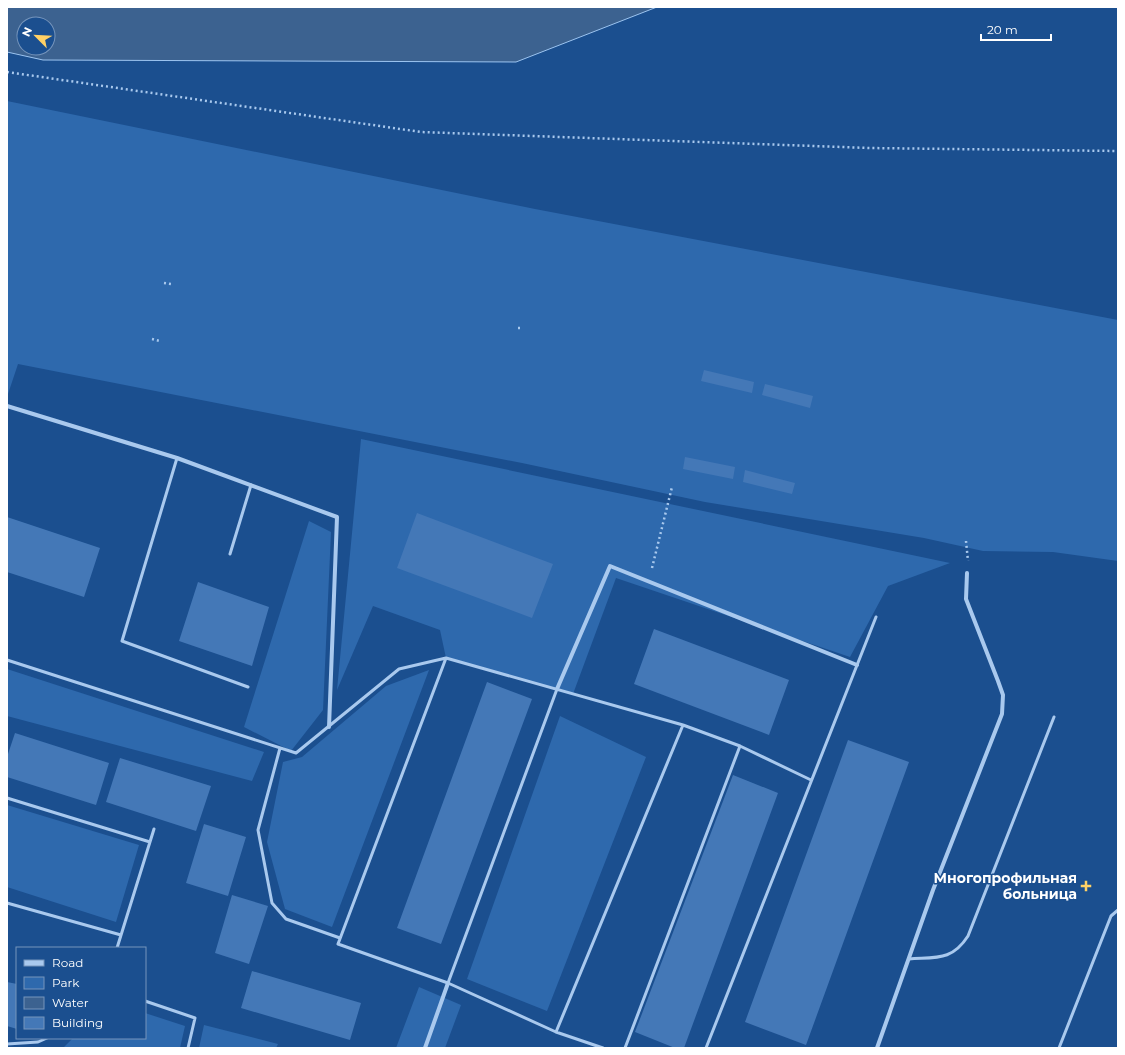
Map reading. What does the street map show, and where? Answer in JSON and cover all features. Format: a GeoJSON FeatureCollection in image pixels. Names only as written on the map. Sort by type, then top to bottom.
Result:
{"type":"FeatureCollection","features":[{"type":"Feature","properties":{"kind":"street"},"geometry":{"type":"LineString","coordinates":[[7,406],[177,458],[337,517],[328,726]]}},
{"type":"Feature","properties":{"kind":"street"},"geometry":{"type":"LineString","coordinates":[[557,690],[610,566],[857,665]]}},
{"type":"Feature","properties":{"kind":"street"},"geometry":{"type":"LineString","coordinates":[[877,1048],[934,890],[1002,714],[1002,695],[998,681],[966,599],[967,573]]}},
{"type":"Feature","properties":{"kind":"street"},"geometry":{"type":"LineString","coordinates":[[425,1048],[448,983]]}},
{"type":"Feature","properties":{"kind":"lane"},"geometry":{"type":"LineString","coordinates":[[177,458],[122,641],[248,687]]}},
{"type":"Feature","properties":{"kind":"lane"},"geometry":{"type":"LineString","coordinates":[[230,554],[251,485]]}},
{"type":"Feature","properties":{"kind":"lane"},"geometry":{"type":"LineString","coordinates":[[706,1048],[876,617]]}},
{"type":"Feature","properties":{"kind":"lane"},"geometry":{"type":"LineString","coordinates":[[446,658],[338,944],[448,983],[556,1032],[603,1048]]}},
{"type":"Feature","properties":{"kind":"lane"},"geometry":{"type":"LineString","coordinates":[[7,660],[296,753],[399,669],[446,658],[683,725],[740,746],[811,780]]}},
{"type":"Feature","properties":{"kind":"lane"},"geometry":{"type":"LineString","coordinates":[[448,983],[557,690]]}},
{"type":"Feature","properties":{"kind":"lane"},"geometry":{"type":"LineString","coordinates":[[909,959],[942,957],[955,952],[962,946],[968,936],[1054,717]]}},
{"type":"Feature","properties":{"kind":"lane"},"geometry":{"type":"LineString","coordinates":[[556,1032],[683,725]]}},
{"type":"Feature","properties":{"kind":"lane"},"geometry":{"type":"LineString","coordinates":[[625,1048],[740,746]]}},
{"type":"Feature","properties":{"kind":"lane"},"geometry":{"type":"LineString","coordinates":[[280,748],[258,830],[272,902],[286,920],[340,938]]}},
{"type":"Feature","properties":{"kind":"lane"},"geometry":{"type":"LineString","coordinates":[[7,798],[150,842]]}},
{"type":"Feature","properties":{"kind":"lane"},"geometry":{"type":"LineString","coordinates":[[116,947],[154,829]]}},
{"type":"Feature","properties":{"kind":"lane"},"geometry":{"type":"LineString","coordinates":[[7,903],[121,935]]}},
{"type":"Feature","properties":{"kind":"lane"},"geometry":{"type":"LineString","coordinates":[[1059,1048],[1111,916],[1118,910]]}},
{"type":"Feature","properties":{"kind":"lane"},"geometry":{"type":"LineString","coordinates":[[146,1001],[195,1018],[188,1048]]}},
{"type":"Feature","properties":{"kind":"lane"},"geometry":{"type":"LineString","coordinates":[[7,1044],[38,1042],[46,1039]]}},
{"type":"Feature","properties":{"kind":"path"},"geometry":{"type":"LineString","coordinates":[[7,72],[421,132],[870,148],[1118,151]]}},
{"type":"Feature","properties":{"kind":"path"},"geometry":{"type":"LineString","coordinates":[[164,283],[171,284]]}},
{"type":"Feature","properties":{"kind":"path"},"geometry":{"type":"LineString","coordinates":[[152,339],[160,341]]}},
{"type":"Feature","properties":{"kind":"path"},"geometry":{"type":"LineString","coordinates":[[649,582],[672,487]]}},
{"type":"Feature","properties":{"kind":"path"},"geometry":{"type":"LineString","coordinates":[[966,541],[968,557],[967,573]]}},
{"type":"Feature","properties":{"kind":"green space"},"geometry":{"type":"Polygon","coordinates":[[[7,101],[535,209],[1118,320],[1118,561],[1053,552],[983,551],[924,538],[705,502],[522,463],[18,364],[7,397],[7,101]]]}},
{"type":"Feature","properties":{"kind":"green space"},"geometry":{"type":"Polygon","coordinates":[[[361,439],[950,563],[888,586],[850,657],[616,578],[573,694],[446,658],[440,630],[373,606],[337,690],[361,439]]]}},
{"type":"Feature","properties":{"kind":"green space"},"geometry":{"type":"Polygon","coordinates":[[[309,521],[331,532],[323,710],[291,751],[244,727],[309,521]]]}},
{"type":"Feature","properties":{"kind":"green space"},"geometry":{"type":"Polygon","coordinates":[[[7,669],[264,752],[252,781],[7,716],[7,669]]]}},
{"type":"Feature","properties":{"kind":"green space"},"geometry":{"type":"Polygon","coordinates":[[[429,670],[332,927],[285,909],[267,842],[283,762],[302,757],[386,686],[429,670]]]}},
{"type":"Feature","properties":{"kind":"green space"},"geometry":{"type":"Polygon","coordinates":[[[560,716],[646,757],[547,1011],[467,979],[560,716]]]}},
{"type":"Feature","properties":{"kind":"green space"},"geometry":{"type":"Polygon","coordinates":[[[7,805],[139,845],[116,922],[7,887],[7,805]]]}},
{"type":"Feature","properties":{"kind":"green space"},"geometry":{"type":"Polygon","coordinates":[[[419,987],[461,1005],[445,1048],[396,1048],[419,987]]]}},
{"type":"Feature","properties":{"kind":"green space"},"geometry":{"type":"Polygon","coordinates":[[[146,1013],[185,1026],[180,1048],[63,1048],[72,1039],[146,1039],[146,1013]]]}},
{"type":"Feature","properties":{"kind":"green space"},"geometry":{"type":"Polygon","coordinates":[[[204,1025],[278,1044],[276,1048],[199,1048],[204,1025]]]}},
{"type":"Feature","properties":{"kind":"water"},"geometry":{"type":"Polygon","coordinates":[[[7,7],[657,7],[516,62],[43,60],[25,56],[56,56],[56,16],[16,16],[16,54],[7,52],[7,7]]]}},
{"type":"Feature","properties":{"kind":"building"},"geometry":{"type":"Polygon","coordinates":[[[704,370],[754,382],[752,393],[701,381],[704,370]]]}},
{"type":"Feature","properties":{"kind":"building"},"geometry":{"type":"Polygon","coordinates":[[[765,384],[813,396],[810,408],[762,395],[765,384]]]}},
{"type":"Feature","properties":{"kind":"building"},"geometry":{"type":"Polygon","coordinates":[[[685,457],[735,467],[733,479],[683,469],[685,457]]]}},
{"type":"Feature","properties":{"kind":"building"},"geometry":{"type":"Polygon","coordinates":[[[745,470],[795,483],[792,494],[743,482],[745,470]]]}},
{"type":"Feature","properties":{"kind":"building"},"geometry":{"type":"Polygon","coordinates":[[[417,513],[553,564],[532,618],[397,568],[417,513]]]}},
{"type":"Feature","properties":{"kind":"building"},"geometry":{"type":"Polygon","coordinates":[[[7,517],[100,548],[84,597],[7,572],[7,517]]]}},
{"type":"Feature","properties":{"kind":"building"},"geometry":{"type":"Polygon","coordinates":[[[198,582],[269,607],[252,666],[179,641],[198,582]]]}},
{"type":"Feature","properties":{"kind":"building"},"geometry":{"type":"Polygon","coordinates":[[[654,629],[789,680],[769,735],[634,684],[654,629]]]}},
{"type":"Feature","properties":{"kind":"building"},"geometry":{"type":"Polygon","coordinates":[[[487,682],[532,699],[441,944],[397,928],[487,682]]]}},
{"type":"Feature","properties":{"kind":"building"},"geometry":{"type":"Polygon","coordinates":[[[15,733],[109,763],[96,805],[7,777],[7,757],[15,733]]]}},
{"type":"Feature","properties":{"kind":"building"},"geometry":{"type":"Polygon","coordinates":[[[848,740],[909,762],[806,1045],[745,1022],[848,740]]]}},
{"type":"Feature","properties":{"kind":"building"},"geometry":{"type":"Polygon","coordinates":[[[120,758],[211,786],[196,831],[106,802],[120,758]]]}},
{"type":"Feature","properties":{"kind":"building"},"geometry":{"type":"Polygon","coordinates":[[[733,775],[778,793],[684,1048],[675,1048],[635,1032],[733,775]]]}},
{"type":"Feature","properties":{"kind":"building"},"geometry":{"type":"Polygon","coordinates":[[[204,824],[246,837],[228,896],[186,883],[204,824]]]}},
{"type":"Feature","properties":{"kind":"building"},"geometry":{"type":"Polygon","coordinates":[[[232,895],[268,906],[249,964],[215,953],[232,895]]]}},
{"type":"Feature","properties":{"kind":"building"},"geometry":{"type":"Polygon","coordinates":[[[252,971],[361,1003],[350,1040],[241,1008],[252,971]]]}},
{"type":"Feature","properties":{"kind":"building"},"geometry":{"type":"Polygon","coordinates":[[[7,982],[16,984],[16,1029],[7,1026],[7,982]]]}},
{"type":"Feature","properties":{"kind":"place","name":"Многопрофильная больница"},"geometry":{"type":"Point","coordinates":[1086,886]}}]}
